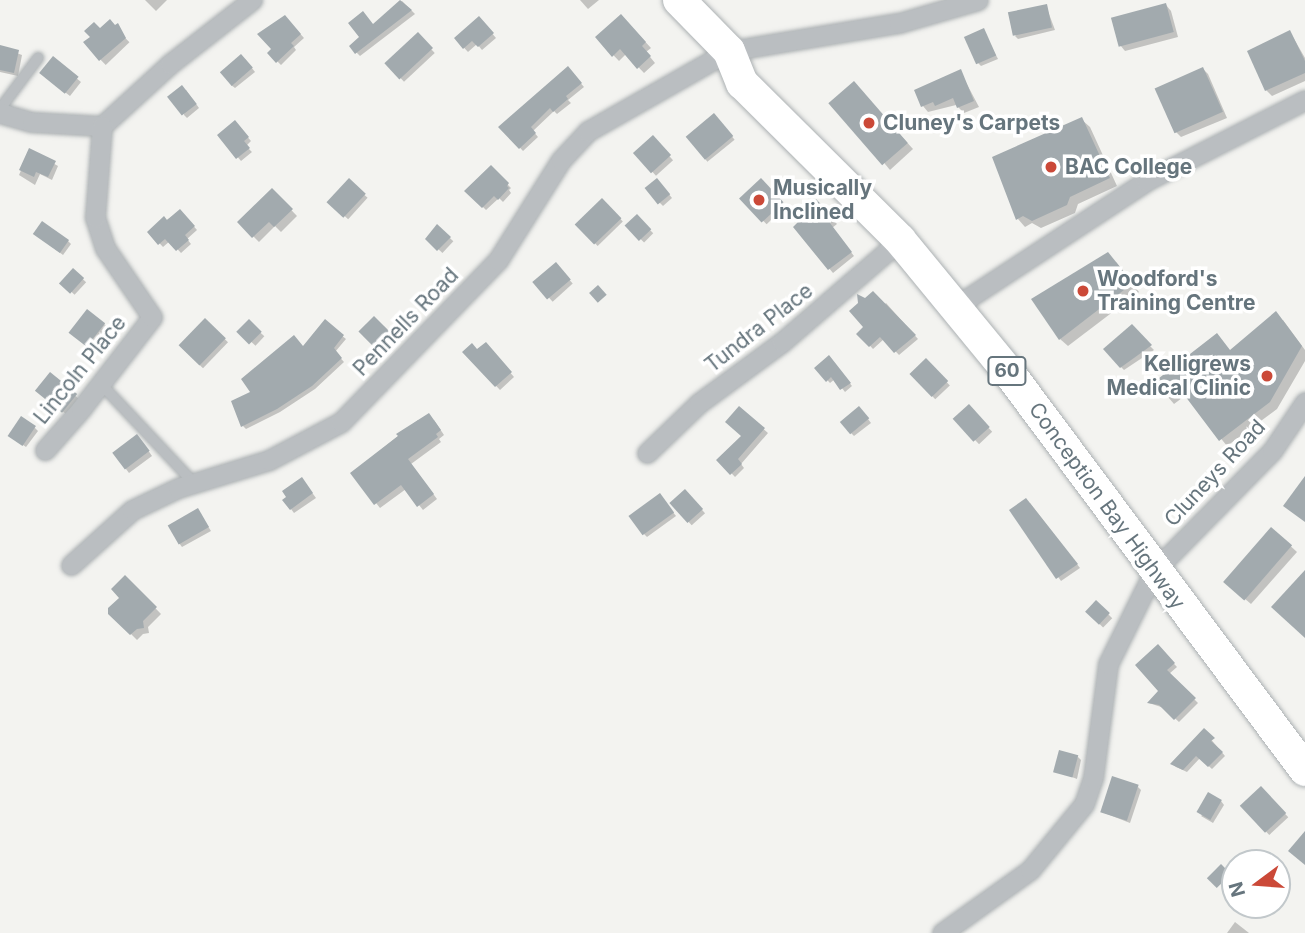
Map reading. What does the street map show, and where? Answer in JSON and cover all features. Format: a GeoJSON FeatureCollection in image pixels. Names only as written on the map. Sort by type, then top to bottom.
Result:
{"type":"FeatureCollection","features":[{"type":"Feature","properties":{"kind":"main road","name":"Conception Bay Highway"},"geometry":{"type":"LineString","coordinates":[[679,0],[729,51],[742,83],[900,240],[953,308],[1010,374],[1154,571],[1305,770]]}},
{"type":"Feature","properties":{"kind":"street"},"geometry":{"type":"LineString","coordinates":[[0,111],[32,122],[102,126],[170,64],[252,0]]}},
{"type":"Feature","properties":{"kind":"street"},"geometry":{"type":"LineString","coordinates":[[729,51],[899,23],[978,0]]}},
{"type":"Feature","properties":{"kind":"street","name":"Pennells Road"},"geometry":{"type":"LineString","coordinates":[[71,565],[132,510],[194,483],[269,460],[341,422],[498,260],[561,160],[588,131],[729,51]]}},
{"type":"Feature","properties":{"kind":"street"},"geometry":{"type":"LineString","coordinates":[[953,308],[1146,181],[1305,100]]}},
{"type":"Feature","properties":{"kind":"street","name":"Lincoln Place"},"geometry":{"type":"LineString","coordinates":[[45,450],[152,317],[105,248],[95,217],[102,126]]}},
{"type":"Feature","properties":{"kind":"street","name":"Tundra Place"},"geometry":{"type":"LineString","coordinates":[[647,453],[699,403],[782,342],[900,240]]}},
{"type":"Feature","properties":{"kind":"street","name":"Cluneys Road"},"geometry":{"type":"LineString","coordinates":[[942,933],[1030,870],[1084,804],[1093,778],[1108,664],[1154,571],[1272,451],[1305,402]]}},
{"type":"Feature","properties":{"kind":"lane"},"geometry":{"type":"LineString","coordinates":[[0,111],[38,58]]}},
{"type":"Feature","properties":{"kind":"lane"},"geometry":{"type":"LineString","coordinates":[[100,384],[194,483]]}},
{"type":"Feature","properties":{"kind":"building"},"geometry":{"type":"Polygon","coordinates":[[[400,0],[412,10],[355,54],[349,46],[359,37],[348,23],[363,11],[373,24],[400,0]]]}},
{"type":"Feature","properties":{"kind":"building"},"geometry":{"type":"Polygon","coordinates":[[[1166,3],[1174,32],[1119,47],[1111,18],[1166,3]]]}},
{"type":"Feature","properties":{"kind":"building"},"geometry":{"type":"Polygon","coordinates":[[[1047,4],[1052,27],[1013,36],[1008,12],[1047,4]]]}},
{"type":"Feature","properties":{"kind":"building"},"geometry":{"type":"Polygon","coordinates":[[[621,14],[646,42],[642,46],[651,56],[637,69],[620,49],[612,57],[595,37],[621,14]]]}},
{"type":"Feature","properties":{"kind":"building"},"geometry":{"type":"Polygon","coordinates":[[[285,15],[301,34],[291,43],[294,46],[276,63],[267,53],[271,49],[257,34],[285,15]]]}},
{"type":"Feature","properties":{"kind":"building"},"geometry":{"type":"Polygon","coordinates":[[[479,16],[494,33],[478,47],[472,41],[463,49],[454,38],[479,16]]]}},
{"type":"Feature","properties":{"kind":"building"},"geometry":{"type":"Polygon","coordinates":[[[110,19],[115,25],[118,23],[126,38],[99,61],[83,42],[90,37],[84,31],[94,22],[100,28],[110,19]]]}},
{"type":"Feature","properties":{"kind":"building"},"geometry":{"type":"Polygon","coordinates":[[[984,28],[996,55],[976,64],[964,37],[984,28]]]}},
{"type":"Feature","properties":{"kind":"building"},"geometry":{"type":"Polygon","coordinates":[[[1290,30],[1305,61],[1305,73],[1265,91],[1247,51],[1290,30]]]}},
{"type":"Feature","properties":{"kind":"building"},"geometry":{"type":"Polygon","coordinates":[[[418,32],[433,48],[399,79],[384,63],[418,32]]]}},
{"type":"Feature","properties":{"kind":"building"},"geometry":{"type":"Polygon","coordinates":[[[0,45],[19,50],[14,73],[0,70],[0,45]]]}},
{"type":"Feature","properties":{"kind":"building"},"geometry":{"type":"Polygon","coordinates":[[[241,54],[253,68],[232,86],[220,72],[241,54]]]}},
{"type":"Feature","properties":{"kind":"building"},"geometry":{"type":"Polygon","coordinates":[[[53,56],[79,77],[65,94],[39,73],[53,56]]]}},
{"type":"Feature","properties":{"kind":"building"},"geometry":{"type":"Polygon","coordinates":[[[568,66],[582,83],[566,96],[568,99],[553,112],[550,108],[531,127],[536,133],[519,149],[498,127],[568,66]]]}},
{"type":"Feature","properties":{"kind":"building"},"geometry":{"type":"Polygon","coordinates":[[[1203,67],[1223,112],[1175,133],[1155,89],[1203,67]]]}},
{"type":"Feature","properties":{"kind":"building"},"geometry":{"type":"Polygon","coordinates":[[[961,69],[974,101],[957,108],[953,98],[935,106],[933,102],[921,107],[914,90],[961,69]]]}},
{"type":"Feature","properties":{"kind":"building","name":"Cluney's Carpets"},"geometry":{"type":"Polygon","coordinates":[[[854,81],[908,143],[882,165],[828,103],[854,81]]]}},
{"type":"Feature","properties":{"kind":"building"},"geometry":{"type":"Polygon","coordinates":[[[182,85],[197,104],[182,116],[167,97],[182,85]]]}},
{"type":"Feature","properties":{"kind":"building"},"geometry":{"type":"Polygon","coordinates":[[[714,113],[733,136],[705,160],[686,137],[714,113]]]}},
{"type":"Feature","properties":{"kind":"building","name":"BAC College"},"geometry":{"type":"Polygon","coordinates":[[[1082,117],[1110,178],[1070,197],[1067,205],[1032,221],[1023,216],[1016,220],[992,157],[1082,117]]]}},
{"type":"Feature","properties":{"kind":"building"},"geometry":{"type":"Polygon","coordinates":[[[235,120],[249,137],[244,141],[250,148],[236,159],[217,135],[235,120]]]}},
{"type":"Feature","properties":{"kind":"building"},"geometry":{"type":"Polygon","coordinates":[[[653,135],[671,155],[651,173],[633,153],[653,135]]]}},
{"type":"Feature","properties":{"kind":"building"},"geometry":{"type":"Polygon","coordinates":[[[29,148],[56,161],[48,177],[36,172],[34,177],[19,170],[29,148]]]}},
{"type":"Feature","properties":{"kind":"building"},"geometry":{"type":"Polygon","coordinates":[[[491,165],[509,183],[509,188],[498,200],[494,196],[482,208],[464,191],[491,165]]]}},
{"type":"Feature","properties":{"kind":"building"},"geometry":{"type":"Polygon","coordinates":[[[349,178],[366,194],[343,218],[326,202],[349,178]]]}},
{"type":"Feature","properties":{"kind":"building"},"geometry":{"type":"Polygon","coordinates":[[[657,178],[670,194],[658,204],[645,188],[657,178]]]}},
{"type":"Feature","properties":{"kind":"building","name":"Musically Inclined"},"geometry":{"type":"Polygon","coordinates":[[[761,178],[784,202],[762,223],[739,198],[761,178]]]}},
{"type":"Feature","properties":{"kind":"building"},"geometry":{"type":"Polygon","coordinates":[[[272,188],[293,209],[274,227],[269,222],[252,238],[237,222],[272,188]]]}},
{"type":"Feature","properties":{"kind":"building"},"geometry":{"type":"Polygon","coordinates":[[[602,198],[621,218],[594,245],[575,224],[602,198]]]}},
{"type":"Feature","properties":{"kind":"building"},"geometry":{"type":"Polygon","coordinates":[[[816,199],[835,219],[830,223],[852,252],[828,270],[793,227],[799,221],[796,218],[816,199]]]}},
{"type":"Feature","properties":{"kind":"building"},"geometry":{"type":"Polygon","coordinates":[[[180,209],[195,226],[185,235],[189,240],[176,251],[165,239],[158,245],[147,232],[164,216],[167,220],[180,209]]]}},
{"type":"Feature","properties":{"kind":"building"},"geometry":{"type":"Polygon","coordinates":[[[637,214],[651,229],[639,241],[625,226],[637,214]]]}},
{"type":"Feature","properties":{"kind":"building"},"geometry":{"type":"Polygon","coordinates":[[[42,221],[69,240],[60,253],[33,234],[42,221]]]}},
{"type":"Feature","properties":{"kind":"building"},"geometry":{"type":"Polygon","coordinates":[[[437,224],[451,237],[437,251],[425,239],[437,224]]]}},
{"type":"Feature","properties":{"kind":"building","name":"Woodford's Training Centre"},"geometry":{"type":"Polygon","coordinates":[[[1108,252],[1133,283],[1059,340],[1031,299],[1108,252]]]}},
{"type":"Feature","properties":{"kind":"building"},"geometry":{"type":"Polygon","coordinates":[[[556,262],[571,280],[547,300],[532,282],[556,262]]]}},
{"type":"Feature","properties":{"kind":"building"},"geometry":{"type":"Polygon","coordinates":[[[73,268],[84,278],[70,294],[59,284],[73,268]]]}},
{"type":"Feature","properties":{"kind":"building"},"geometry":{"type":"Polygon","coordinates":[[[598,285],[607,295],[598,303],[589,293],[598,285]]]}},
{"type":"Feature","properties":{"kind":"building"},"geometry":{"type":"Polygon","coordinates":[[[873,291],[916,335],[894,353],[880,337],[869,347],[856,334],[863,327],[849,311],[858,303],[857,294],[865,298],[873,291]]]}},
{"type":"Feature","properties":{"kind":"building"},"geometry":{"type":"Polygon","coordinates":[[[87,309],[105,323],[87,347],[69,333],[87,309]]]}},
{"type":"Feature","properties":{"kind":"building"},"geometry":{"type":"Polygon","coordinates":[[[1276,311],[1302,346],[1270,402],[1219,441],[1179,388],[1166,398],[1154,382],[1217,333],[1230,350],[1276,311]]]}},
{"type":"Feature","properties":{"kind":"building"},"geometry":{"type":"Polygon","coordinates":[[[374,316],[397,339],[382,355],[358,332],[374,316]]]}},
{"type":"Feature","properties":{"kind":"building"},"geometry":{"type":"Polygon","coordinates":[[[205,318],[226,338],[199,365],[179,345],[205,318]]]}},
{"type":"Feature","properties":{"kind":"building"},"geometry":{"type":"Polygon","coordinates":[[[249,319],[262,332],[249,344],[236,332],[249,319]]]}},
{"type":"Feature","properties":{"kind":"building"},"geometry":{"type":"Polygon","coordinates":[[[325,319],[344,335],[334,348],[342,358],[312,386],[277,409],[241,427],[231,401],[250,392],[241,379],[294,335],[303,346],[325,319]]]}},
{"type":"Feature","properties":{"kind":"building"},"geometry":{"type":"Polygon","coordinates":[[[1132,324],[1152,345],[1120,368],[1103,349],[1132,324]]]}},
{"type":"Feature","properties":{"kind":"building"},"geometry":{"type":"Polygon","coordinates":[[[486,342],[512,372],[495,387],[462,352],[472,343],[477,349],[486,342]]]}},
{"type":"Feature","properties":{"kind":"building"},"geometry":{"type":"Polygon","coordinates":[[[829,355],[851,383],[840,390],[831,377],[826,382],[814,368],[829,355]]]}},
{"type":"Feature","properties":{"kind":"building"},"geometry":{"type":"Polygon","coordinates":[[[926,358],[948,381],[932,397],[909,374],[926,358]]]}},
{"type":"Feature","properties":{"kind":"building"},"geometry":{"type":"Polygon","coordinates":[[[50,372],[77,394],[62,413],[35,391],[50,372]]]}},
{"type":"Feature","properties":{"kind":"building"},"geometry":{"type":"Polygon","coordinates":[[[969,404],[990,427],[973,442],[953,419],[969,404]]]}},
{"type":"Feature","properties":{"kind":"building"},"geometry":{"type":"Polygon","coordinates":[[[739,406],[765,428],[738,459],[742,464],[730,475],[716,460],[741,436],[725,422],[739,406]]]}},
{"type":"Feature","properties":{"kind":"building"},"geometry":{"type":"Polygon","coordinates":[[[859,406],[869,418],[850,434],[840,422],[859,406]]]}},
{"type":"Feature","properties":{"kind":"building"},"geometry":{"type":"Polygon","coordinates":[[[429,413],[441,430],[436,434],[438,437],[408,459],[434,494],[417,507],[401,485],[374,505],[350,473],[398,436],[396,434],[429,413]]]}},
{"type":"Feature","properties":{"kind":"building"},"geometry":{"type":"Polygon","coordinates":[[[21,416],[36,426],[23,446],[8,436],[21,416]]]}},
{"type":"Feature","properties":{"kind":"building"},"geometry":{"type":"Polygon","coordinates":[[[137,434],[150,451],[125,469],[112,453],[137,434]]]}},
{"type":"Feature","properties":{"kind":"building"},"geometry":{"type":"Polygon","coordinates":[[[1305,476],[1305,522],[1283,506],[1305,476]]]}},
{"type":"Feature","properties":{"kind":"building"},"geometry":{"type":"Polygon","coordinates":[[[302,477],[313,493],[290,510],[282,500],[286,497],[282,491],[302,477]]]}},
{"type":"Feature","properties":{"kind":"building"},"geometry":{"type":"Polygon","coordinates":[[[685,489],[703,509],[687,523],[669,503],[685,489]]]}},
{"type":"Feature","properties":{"kind":"building"},"geometry":{"type":"Polygon","coordinates":[[[660,493],[674,512],[643,535],[628,516],[660,493]]]}},
{"type":"Feature","properties":{"kind":"building"},"geometry":{"type":"Polygon","coordinates":[[[1026,498],[1078,564],[1056,579],[1009,510],[1026,498]]]}},
{"type":"Feature","properties":{"kind":"building"},"geometry":{"type":"Polygon","coordinates":[[[198,508],[209,527],[179,545],[168,526],[198,508]]]}},
{"type":"Feature","properties":{"kind":"building"},"geometry":{"type":"Polygon","coordinates":[[[1271,527],[1292,545],[1244,600],[1223,582],[1271,527]]]}},
{"type":"Feature","properties":{"kind":"building"},"geometry":{"type":"Polygon","coordinates":[[[1305,570],[1305,638],[1271,607],[1305,570]]]}},
{"type":"Feature","properties":{"kind":"building"},"geometry":{"type":"Polygon","coordinates":[[[125,575],[157,607],[143,621],[144,628],[137,629],[130,635],[108,614],[108,608],[119,598],[111,589],[125,575]]]}},
{"type":"Feature","properties":{"kind":"building"},"geometry":{"type":"Polygon","coordinates":[[[1096,600],[1110,613],[1099,625],[1085,612],[1096,600]]]}},
{"type":"Feature","properties":{"kind":"building"},"geometry":{"type":"Polygon","coordinates":[[[1158,644],[1175,663],[1167,670],[1196,698],[1174,720],[1159,705],[1147,703],[1158,691],[1135,665],[1158,644]]]}},
{"type":"Feature","properties":{"kind":"building"},"geometry":{"type":"Polygon","coordinates":[[[1204,728],[1215,738],[1211,741],[1223,752],[1208,767],[1196,756],[1183,770],[1170,764],[1204,728]]]}},
{"type":"Feature","properties":{"kind":"building"},"geometry":{"type":"Polygon","coordinates":[[[1059,750],[1078,755],[1072,777],[1053,772],[1059,750]]]}},
{"type":"Feature","properties":{"kind":"building"},"geometry":{"type":"Polygon","coordinates":[[[1112,776],[1139,785],[1127,821],[1100,812],[1112,776]]]}},
{"type":"Feature","properties":{"kind":"building"},"geometry":{"type":"Polygon","coordinates":[[[1261,786],[1286,813],[1265,833],[1240,806],[1261,786]]]}},
{"type":"Feature","properties":{"kind":"building"},"geometry":{"type":"Polygon","coordinates":[[[1208,792],[1222,800],[1210,820],[1196,812],[1208,792]]]}},
{"type":"Feature","properties":{"kind":"building"},"geometry":{"type":"Polygon","coordinates":[[[1305,831],[1305,865],[1291,853],[1290,849],[1305,831]]]}},
{"type":"Feature","properties":{"kind":"building"},"geometry":{"type":"Polygon","coordinates":[[[1221,864],[1221,884],[1217,888],[1207,878],[1221,864]]]}},
{"type":"Feature","properties":{"kind":"place","name":"Cluney's Carpets"},"geometry":{"type":"Point","coordinates":[869,123]}},
{"type":"Feature","properties":{"kind":"place","name":"BAC College"},"geometry":{"type":"Point","coordinates":[1051,167]}},
{"type":"Feature","properties":{"kind":"place","name":"Musically Inclined"},"geometry":{"type":"Point","coordinates":[759,200]}},
{"type":"Feature","properties":{"kind":"place","name":"Woodford's Training Centre"},"geometry":{"type":"Point","coordinates":[1083,291]}},
{"type":"Feature","properties":{"kind":"place","name":"Kelligrews Medical Clinic"},"geometry":{"type":"Point","coordinates":[1267,376]}}]}
